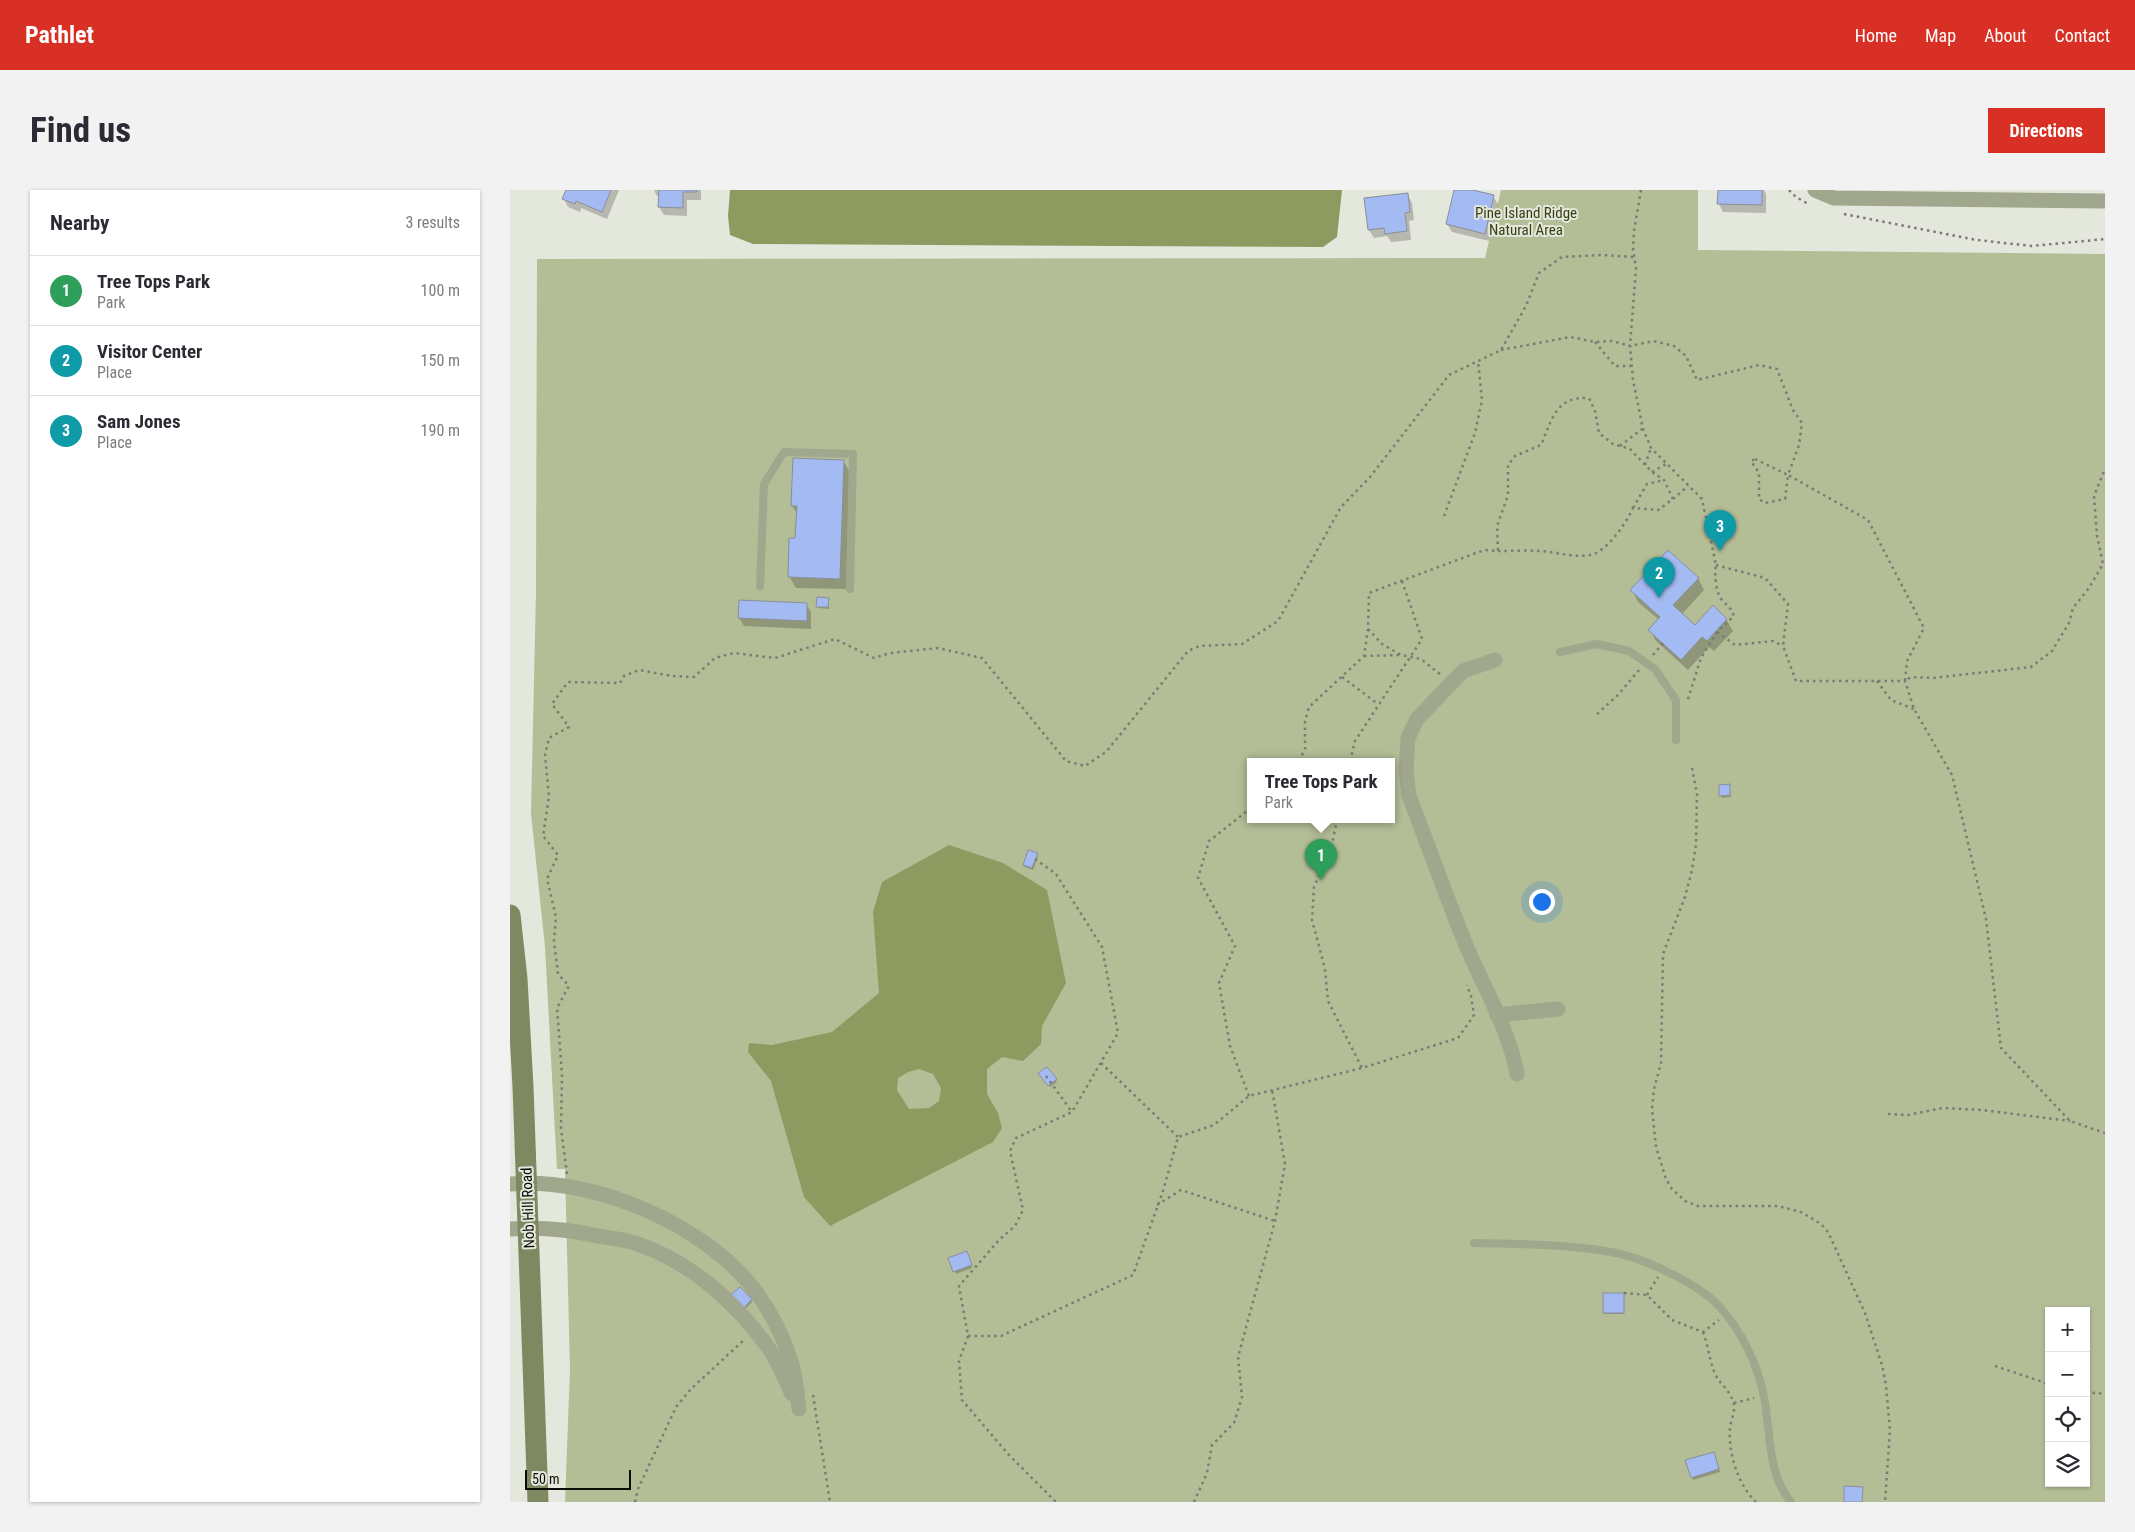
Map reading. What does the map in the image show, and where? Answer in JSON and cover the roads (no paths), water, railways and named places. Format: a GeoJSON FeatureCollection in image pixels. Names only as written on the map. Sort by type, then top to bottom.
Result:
{"type":"FeatureCollection","features":[{"type":"Feature","properties":{"kind":"main road","name":"Nob Hill Road"},"geometry":{"type":"LineString","coordinates":[[510,915],[517,979],[520,1228],[538,1502]]}},
{"type":"Feature","properties":{"kind":"street"},"geometry":{"type":"LineString","coordinates":[[1815,190],[1834,198],[2105,201]]}},
{"type":"Feature","properties":{"kind":"street"},"geometry":{"type":"LineString","coordinates":[[1495,660],[1463,671],[1417,719],[1408,738],[1406,770],[1409,796],[1464,941],[1497,1015],[1506,1030],[1513,1049],[1517,1074]]}},
{"type":"Feature","properties":{"kind":"street"},"geometry":{"type":"LineString","coordinates":[[1497,1015],[1558,1009]]}},
{"type":"Feature","properties":{"kind":"street"},"geometry":{"type":"LineString","coordinates":[[519,1183],[593,1190],[669,1220],[702,1242],[732,1266],[757,1293],[777,1327],[791,1361],[799,1409],[771,1351],[737,1308],[712,1286],[690,1271],[676,1262],[635,1243],[586,1233],[520,1228]]}},
{"type":"Feature","properties":{"kind":"lane"},"geometry":{"type":"LineString","coordinates":[[760,586],[764,484],[784,452],[853,454],[850,589]]}},
{"type":"Feature","properties":{"kind":"lane"},"geometry":{"type":"LineString","coordinates":[[1560,652],[1597,644],[1629,651],[1646,662],[1655,669],[1676,700],[1676,740]]}},
{"type":"Feature","properties":{"kind":"lane"},"geometry":{"type":"LineString","coordinates":[[1474,1243],[1528,1244],[1612,1252],[1647,1262],[1695,1288],[1718,1305],[1750,1355],[1764,1396],[1777,1480],[1791,1502]]}},
{"type":"Feature","properties":{"kind":"place","name":"Sam Jones"},"geometry":{"type":"Point","coordinates":[1720,551]}},
{"type":"Feature","properties":{"kind":"place","name":"Visitor Center"},"geometry":{"type":"Point","coordinates":[1659,598]}},
{"type":"Feature","properties":{"kind":"place","name":"Tree Tops Park"},"geometry":{"type":"Point","coordinates":[1321,880]}},
{"type":"Feature","properties":{"kind":"park label","name":"Pine Island Ridge Natural Area"},"geometry":{"type":"Point","coordinates":[1526,222]}}]}
